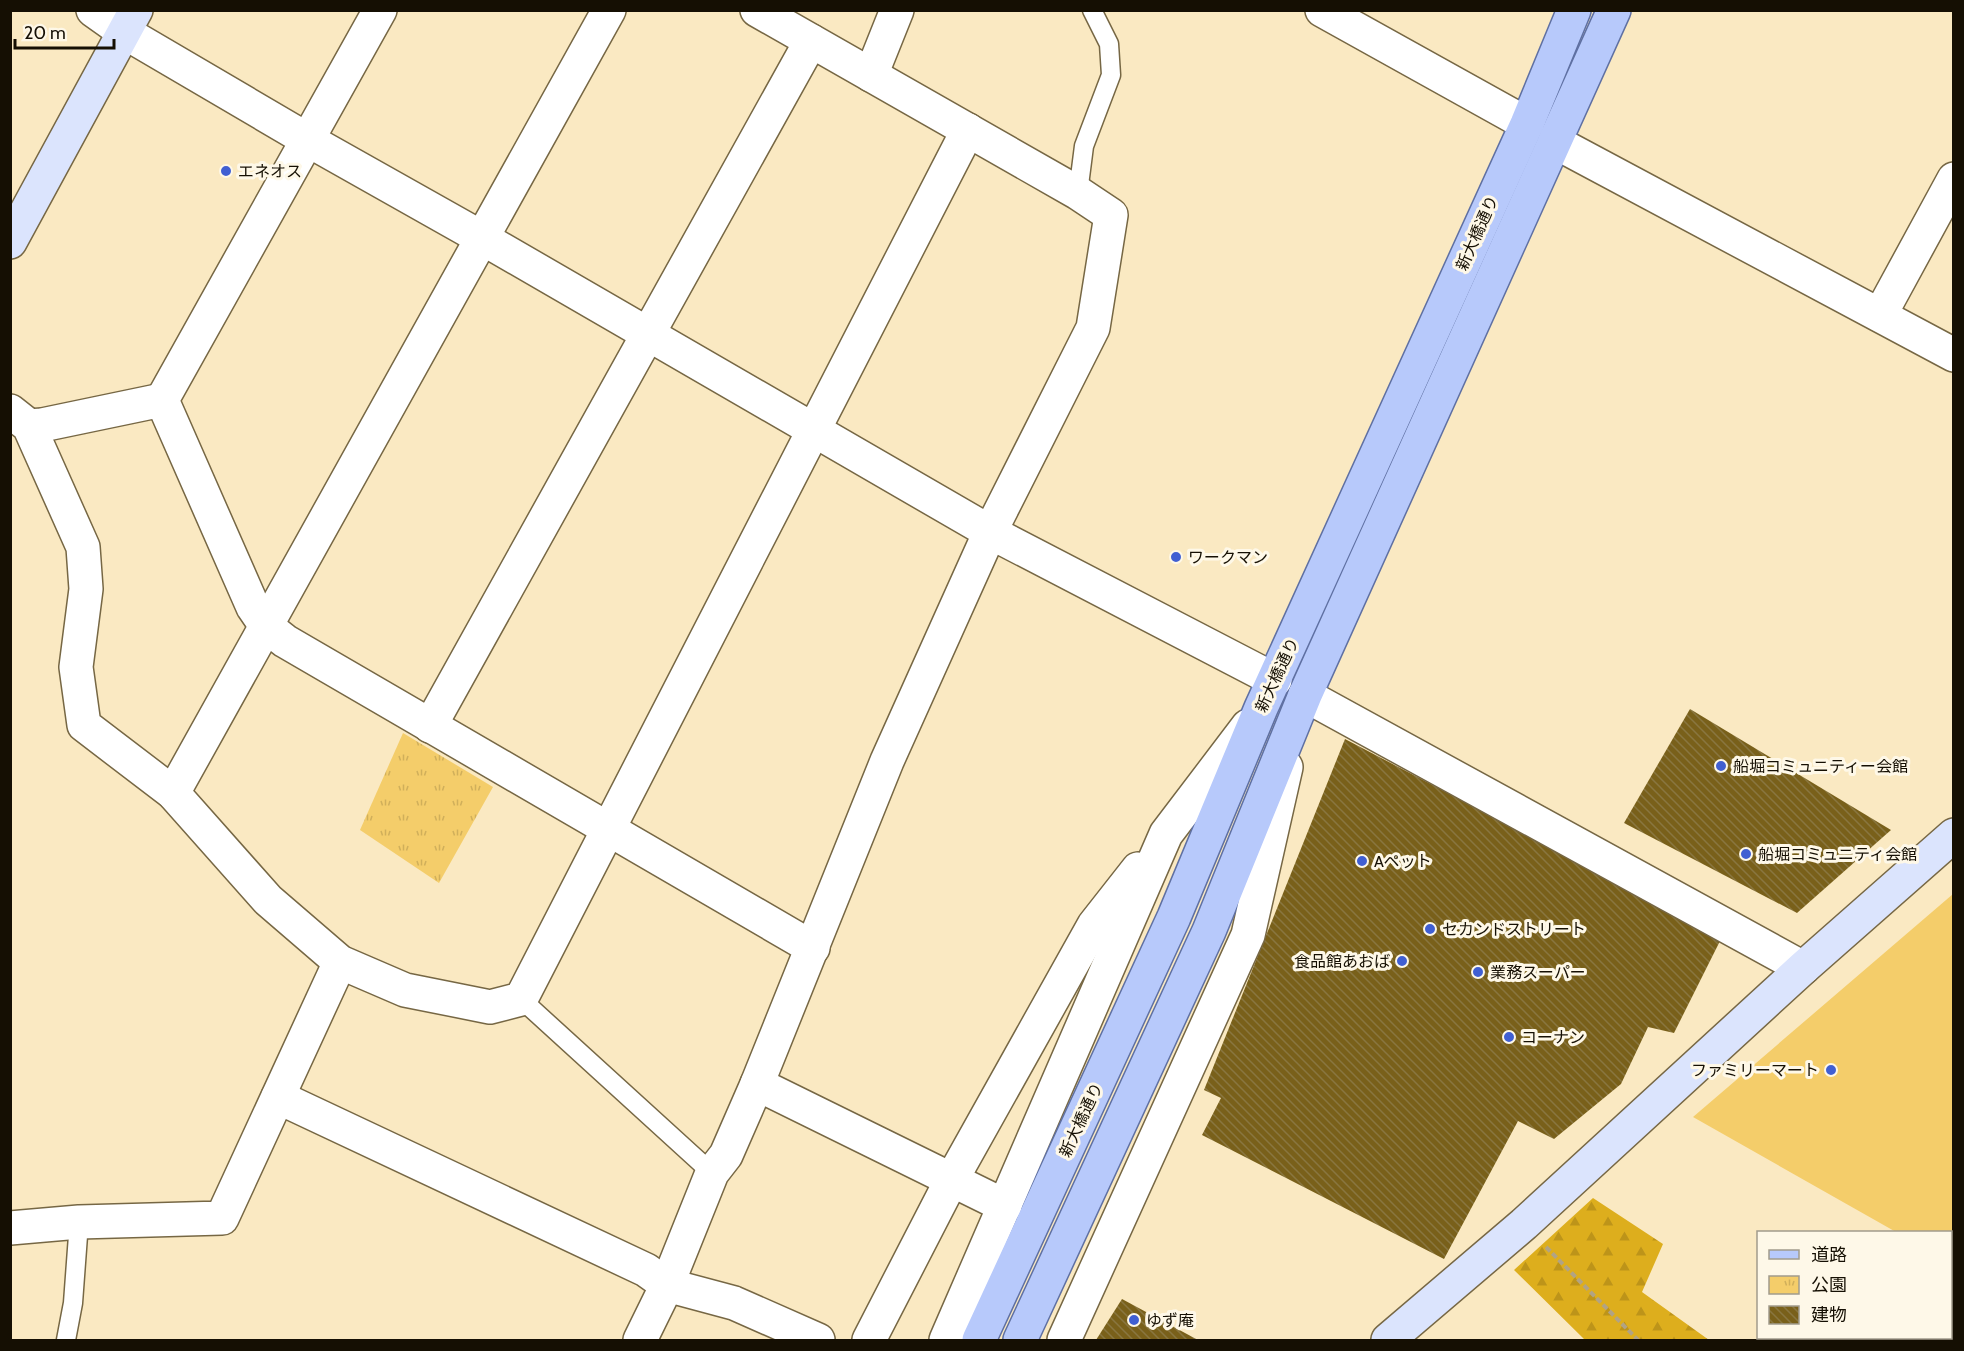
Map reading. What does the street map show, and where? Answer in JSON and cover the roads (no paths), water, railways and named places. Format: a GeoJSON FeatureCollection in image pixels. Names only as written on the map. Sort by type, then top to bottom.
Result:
{"type":"FeatureCollection","features":[{"type":"Feature","properties":{"kind":"main road","name":"新大橋通り"},"geometry":{"type":"LineString","coordinates":[[979,1341],[1174,917],[1268,694],[1527,124],[1574,10]]}},
{"type":"Feature","properties":{"kind":"main road","name":"新大橋通り"},"geometry":{"type":"LineString","coordinates":[[1020,1341],[1209,931],[1301,707],[1614,10]]}},
{"type":"Feature","properties":{"kind":"street"},"geometry":{"type":"LineString","coordinates":[[93,10],[130,21],[308,140],[814,429],[1268,694],[1166,834],[1094,925],[952,1179],[869,1341]]}},
{"type":"Feature","properties":{"kind":"street"},"geometry":{"type":"LineString","coordinates":[[20,419],[42,425],[162,400],[380,10]]}},
{"type":"Feature","properties":{"kind":"street"},"geometry":{"type":"LineString","coordinates":[[173,793],[609,10]]}},
{"type":"Feature","properties":{"kind":"street"},"geometry":{"type":"LineString","coordinates":[[640,1341],[667,1285],[712,1173],[726,1155],[757,1084],[887,761],[990,531],[1093,328],[1111,215],[1078,193],[758,10]]}},
{"type":"Feature","properties":{"kind":"street"},"geometry":{"type":"LineString","coordinates":[[871,75],[897,10]]}},
{"type":"Feature","properties":{"kind":"street"},"geometry":{"type":"LineString","coordinates":[[1322,10],[1527,124]]}},
{"type":"Feature","properties":{"kind":"street"},"geometry":{"type":"LineString","coordinates":[[10,242],[130,21]]}},
{"type":"Feature","properties":{"kind":"street"},"geometry":{"type":"LineString","coordinates":[[430,726],[811,41]]}},
{"type":"Feature","properties":{"kind":"street"},"geometry":{"type":"LineString","coordinates":[[20,419],[83,547],[86,589],[76,667],[84,725],[173,793],[268,900],[340,962],[405,990],[490,1007],[521,999],[968,130]]}},
{"type":"Feature","properties":{"kind":"street"},"geometry":{"type":"LineString","coordinates":[[1555,142],[1953,356]]}},
{"type":"Feature","properties":{"kind":"street"},"geometry":{"type":"LineString","coordinates":[[1880,315],[1953,179]]}},
{"type":"Feature","properties":{"kind":"street"},"geometry":{"type":"LineString","coordinates":[[162,400],[253,607],[266,626],[285,641],[813,948]]}},
{"type":"Feature","properties":{"kind":"street"},"geometry":{"type":"LineString","coordinates":[[1064,1341],[1248,935],[1301,707],[1803,968]]}},
{"type":"Feature","properties":{"kind":"street"},"geometry":{"type":"LineString","coordinates":[[946,1341],[1166,834]]}},
{"type":"Feature","properties":{"kind":"street"},"geometry":{"type":"LineString","coordinates":[[1388,1341],[1524,1224],[1803,968],[1953,836]]}},
{"type":"Feature","properties":{"kind":"street"},"geometry":{"type":"LineString","coordinates":[[10,1228],[79,1222],[222,1218],[340,962]]}},
{"type":"Feature","properties":{"kind":"street"},"geometry":{"type":"LineString","coordinates":[[757,1084],[1005,1206]]}},
{"type":"Feature","properties":{"kind":"street"},"geometry":{"type":"LineString","coordinates":[[278,1097],[646,1270],[667,1285],[734,1303],[818,1341]]}},
{"type":"Feature","properties":{"kind":"lane"},"geometry":{"type":"LineString","coordinates":[[1078,193],[1084,146],[1111,75],[1109,44],[1092,10]]}},
{"type":"Feature","properties":{"kind":"lane"},"geometry":{"type":"LineString","coordinates":[[521,999],[712,1173]]}},
{"type":"Feature","properties":{"kind":"lane"},"geometry":{"type":"LineString","coordinates":[[66,1341],[73,1303],[79,1222]]}},
{"type":"Feature","properties":{"kind":"place","name":"エネオス"},"geometry":{"type":"Point","coordinates":[226,171]}},
{"type":"Feature","properties":{"kind":"place","name":"ワークマン"},"geometry":{"type":"Point","coordinates":[1176,557]}},
{"type":"Feature","properties":{"kind":"place","name":"船堀コミュニティー会館"},"geometry":{"type":"Point","coordinates":[1721,766]}},
{"type":"Feature","properties":{"kind":"place","name":"船堀コミュニティ会館"},"geometry":{"type":"Point","coordinates":[1746,854]}},
{"type":"Feature","properties":{"kind":"place","name":"Aペット"},"geometry":{"type":"Point","coordinates":[1362,861]}},
{"type":"Feature","properties":{"kind":"place","name":"セカンドストリート"},"geometry":{"type":"Point","coordinates":[1430,929]}},
{"type":"Feature","properties":{"kind":"place","name":"食品館あおば"},"geometry":{"type":"Point","coordinates":[1402,961]}},
{"type":"Feature","properties":{"kind":"place","name":"業務スーパー"},"geometry":{"type":"Point","coordinates":[1478,972]}},
{"type":"Feature","properties":{"kind":"place","name":"コーナン"},"geometry":{"type":"Point","coordinates":[1509,1037]}},
{"type":"Feature","properties":{"kind":"place","name":"ファミリーマート"},"geometry":{"type":"Point","coordinates":[1831,1070]}},
{"type":"Feature","properties":{"kind":"place","name":"ゆず庵"},"geometry":{"type":"Point","coordinates":[1134,1320]}}]}
